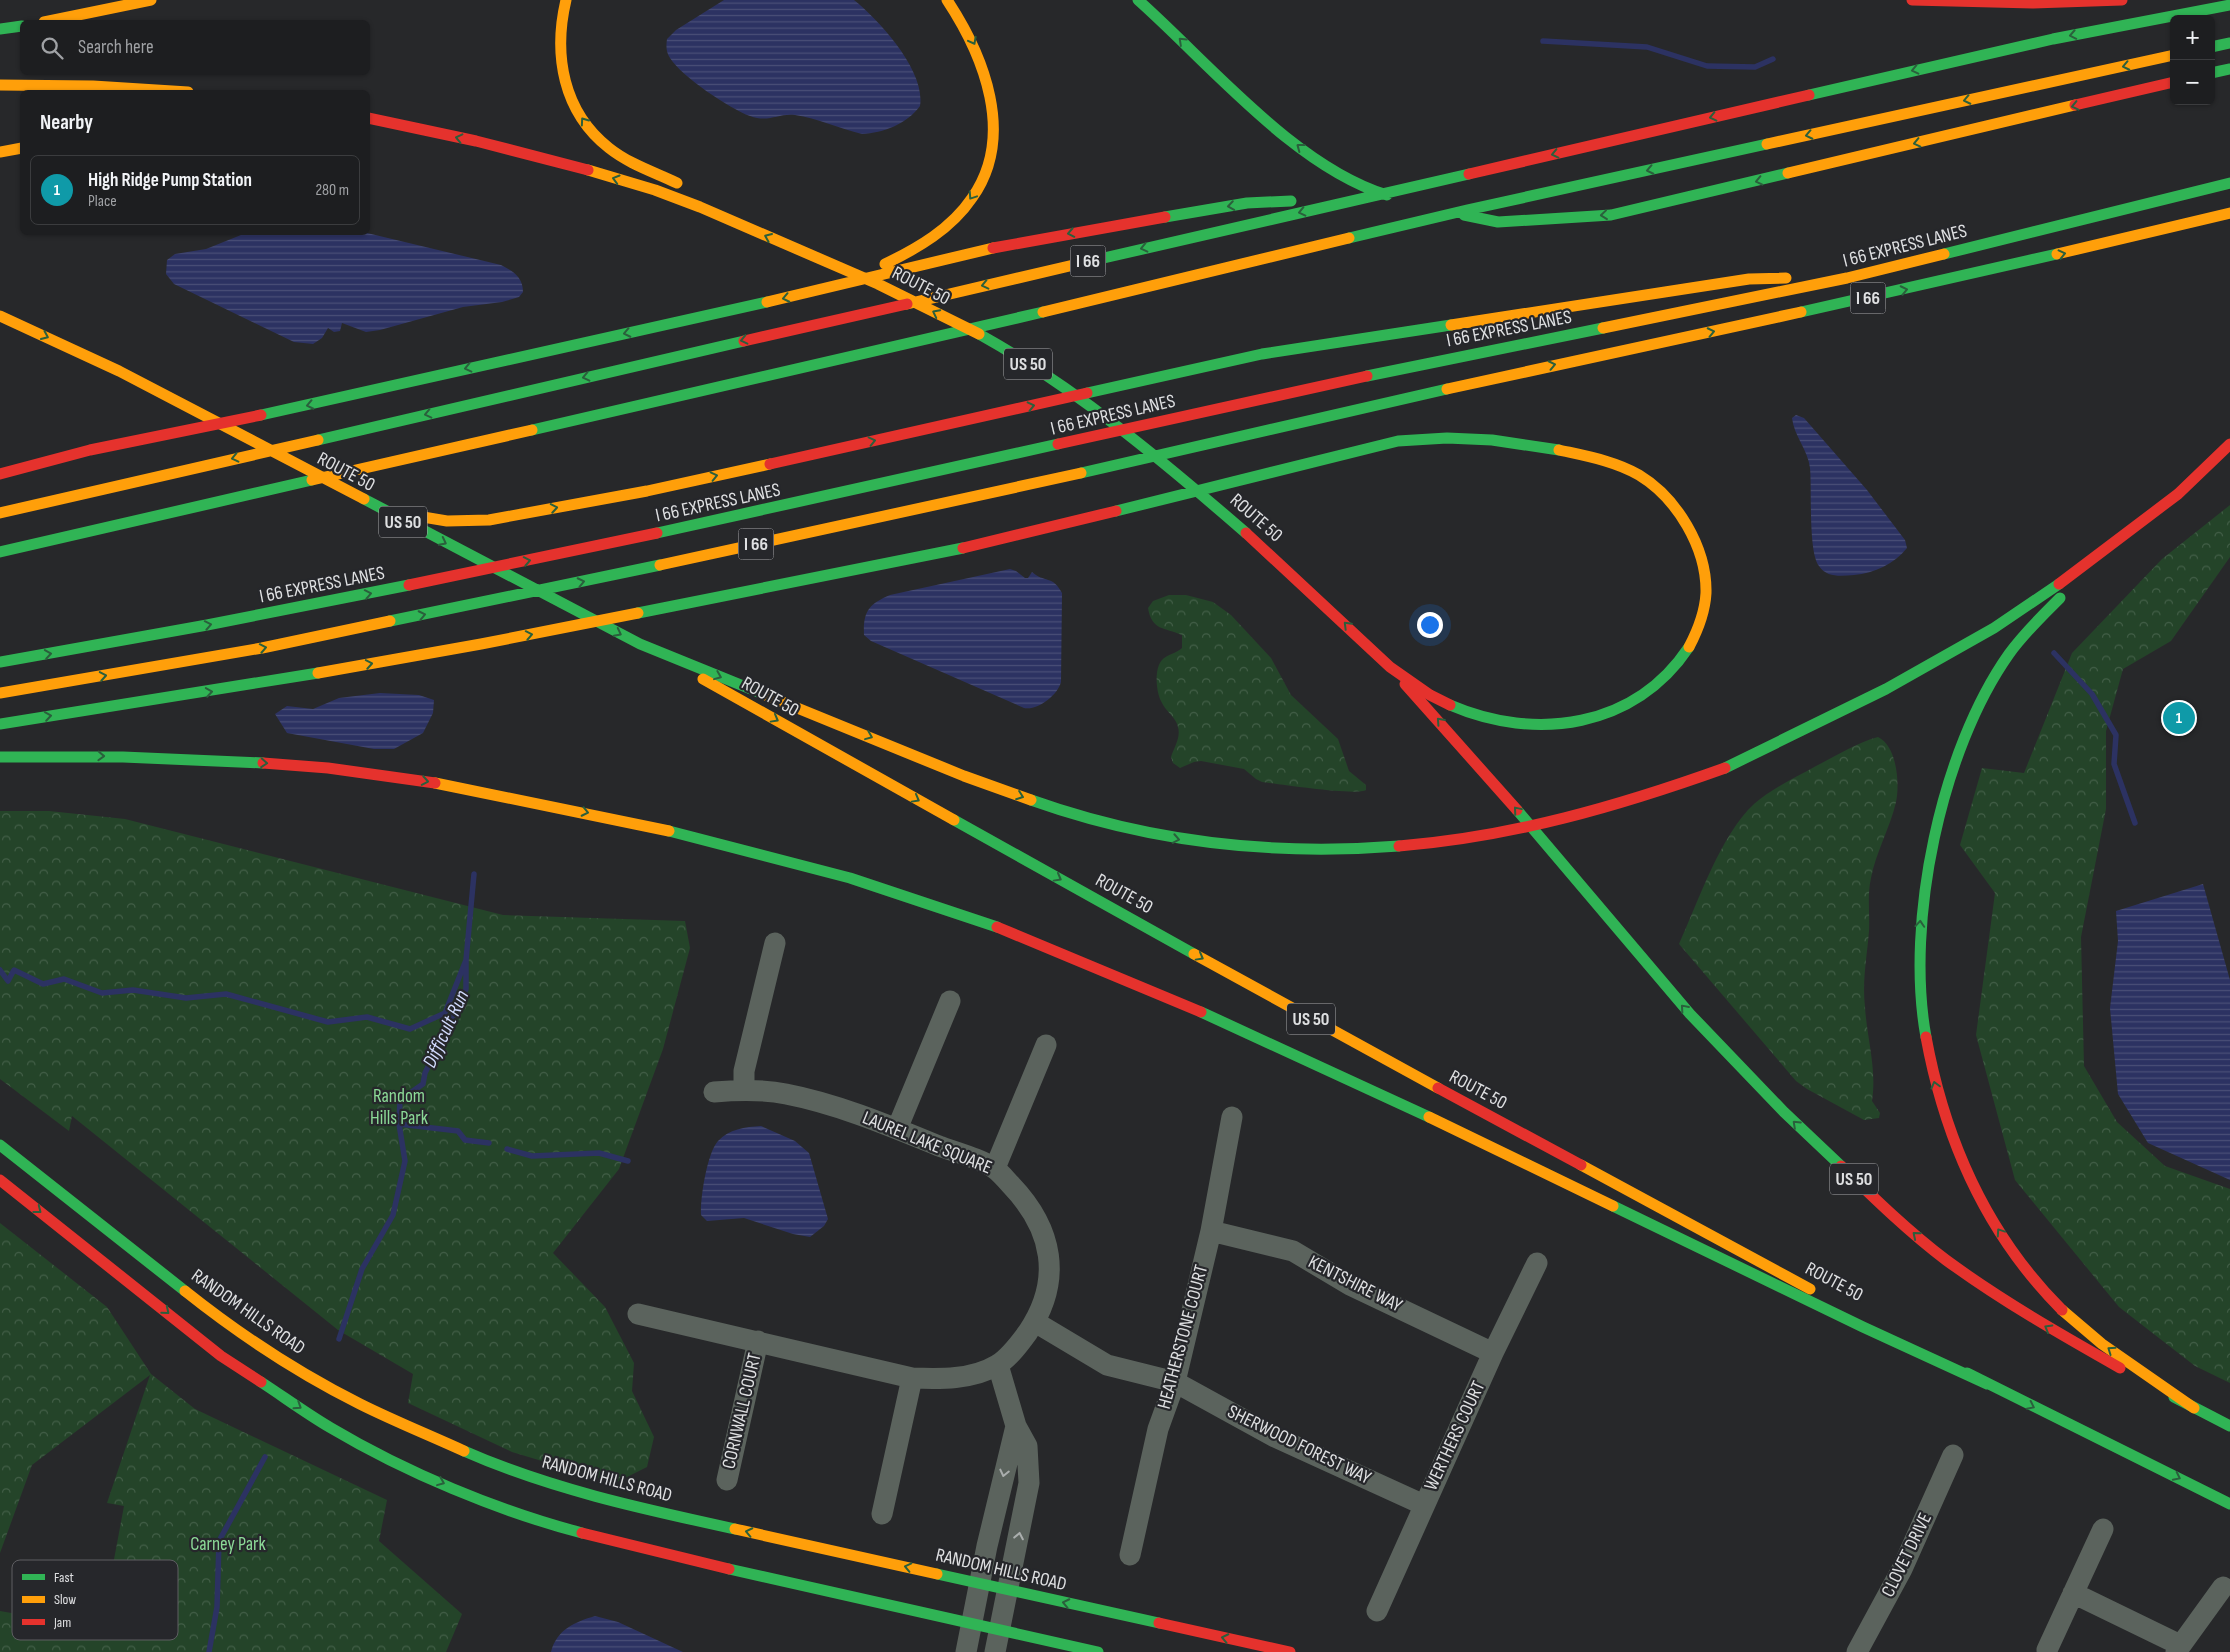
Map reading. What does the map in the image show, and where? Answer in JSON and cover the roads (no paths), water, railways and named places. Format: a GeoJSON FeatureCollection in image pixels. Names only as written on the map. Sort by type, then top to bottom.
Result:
{"type":"FeatureCollection","features":[{"type":"Feature","properties":{"kind":"main road"},"geometry":{"type":"LineString","coordinates":[[54,20],[151,0]]}},
{"type":"Feature","properties":{"kind":"main road"},"geometry":{"type":"LineString","coordinates":[[566,0],[558,37],[559,59],[566,86],[583,121],[610,148],[690,189]]}},
{"type":"Feature","properties":{"kind":"main road"},"geometry":{"type":"LineString","coordinates":[[833,288],[924,243],[963,209],[979,186],[992,152],[993,116],[986,77],[977,49],[961,19],[947,0]]}},
{"type":"Feature","properties":{"kind":"main road"},"geometry":{"type":"LineString","coordinates":[[1138,0],[1276,128],[1321,163],[1374,191],[1402,200]]}},
{"type":"Feature","properties":{"kind":"main road"},"geometry":{"type":"LineString","coordinates":[[1912,0],[2033,3],[2126,1]]}},
{"type":"Feature","properties":{"kind":"main road","name":"I 66"},"geometry":{"type":"LineString","coordinates":[[0,513],[2053,39],[2230,5]]}},
{"type":"Feature","properties":{"kind":"main road"},"geometry":{"type":"LineString","coordinates":[[2161,7],[2190,13]]}},
{"type":"Feature","properties":{"kind":"main road"},"geometry":{"type":"LineString","coordinates":[[0,29],[20,26]]}},
{"type":"Feature","properties":{"kind":"main road"},"geometry":{"type":"LineString","coordinates":[[2215,46],[2230,43]]}},
{"type":"Feature","properties":{"kind":"main road"},"geometry":{"type":"LineString","coordinates":[[0,552],[1022,317],[1466,210],[2170,56]]}},
{"type":"Feature","properties":{"kind":"main road"},"geometry":{"type":"LineString","coordinates":[[2215,72],[2230,69]]}},
{"type":"Feature","properties":{"kind":"main road"},"geometry":{"type":"LineString","coordinates":[[1429,208],[1498,222],[1611,215],[1669,203],[2170,83]]}},
{"type":"Feature","properties":{"kind":"main road"},"geometry":{"type":"LineString","coordinates":[[0,85],[93,86],[156,90]]}},
{"type":"Feature","properties":{"kind":"main road","name":"ROUTE 50"},"geometry":{"type":"LineString","coordinates":[[370,118],[483,144],[597,173],[661,192],[877,283],[980,335],[1022,360],[1132,438],[1219,510],[1302,583],[1381,660],[1472,757],[1643,962],[1736,1065],[1915,1235],[1969,1276],[2029,1317],[2230,1426]]}},
{"type":"Feature","properties":{"kind":"main road"},"geometry":{"type":"LineString","coordinates":[[0,152],[20,148]]}},
{"type":"Feature","properties":{"kind":"main road"},"geometry":{"type":"LineString","coordinates":[[481,154],[597,173]]}},
{"type":"Feature","properties":{"kind":"main road","name":"I 66 EXPRESS LANES"},"geometry":{"type":"LineString","coordinates":[[0,662],[207,625],[534,560],[1390,371],[1847,278],[2230,183]]}},
{"type":"Feature","properties":{"kind":"main road"},"geometry":{"type":"LineString","coordinates":[[706,197],[740,211]]}},
{"type":"Feature","properties":{"kind":"main road"},"geometry":{"type":"LineString","coordinates":[[0,474],[90,450],[336,399],[543,351],[833,288],[987,249],[1247,203],[1366,197]]}},
{"type":"Feature","properties":{"kind":"main road","name":"I 66"},"geometry":{"type":"LineString","coordinates":[[0,694],[262,648],[664,564],[1051,480],[1504,376],[1945,281],[2230,213]]}},
{"type":"Feature","properties":{"kind":"main road"},"geometry":{"type":"LineString","coordinates":[[834,252],[877,283]]}},
{"type":"Feature","properties":{"kind":"main road"},"geometry":{"type":"LineString","coordinates":[[364,501],[424,518],[447,521],[489,520],[647,491],[1262,354],[1749,278],[1847,278]]}},
{"type":"Feature","properties":{"kind":"main road","name":"ROUTE 50"},"geometry":{"type":"LineString","coordinates":[[0,316],[67,346],[167,397],[640,644],[1315,1022],[1987,1384],[2230,1504]]}},
{"type":"Feature","properties":{"kind":"main road"},"geometry":{"type":"LineString","coordinates":[[0,724],[222,690],[481,644],[976,545],[1398,441],[1486,438],[1552,448],[1616,465],[1642,477],[1666,497],[1687,526],[1700,554],[1707,583],[1704,612],[1690,644],[1672,670],[1646,693],[1623,707],[1595,719],[1567,725],[1541,726],[1508,723],[1476,716],[1448,705],[1414,684],[1381,660]]}},
{"type":"Feature","properties":{"kind":"main road"},"geometry":{"type":"LineString","coordinates":[[2194,1408],[2075,1323],[2022,1264],[1986,1212],[1963,1169],[1948,1129],[1929,1063],[1920,1005],[1918,949],[1922,894],[1932,842],[1947,785],[1967,734],[1988,690],[2016,644],[2070,588],[2178,494],[2230,444]]}},
{"type":"Feature","properties":{"kind":"main road"},"geometry":{"type":"LineString","coordinates":[[640,644],[964,776],[1053,808],[1129,830],[1189,841],[1284,849],[1364,849],[1438,843],[1488,835],[1568,818],[1648,796],[1728,767],[1785,741],[1894,684],[1994,628],[2072,575],[2178,494]]}},
{"type":"Feature","properties":{"kind":"main road"},"geometry":{"type":"LineString","coordinates":[[0,757],[84,756],[235,761],[327,768],[411,779],[548,804],[726,843],[913,898],[1073,957],[1234,1024],[1366,1086],[1848,1322],[1987,1384]]}},
{"type":"Feature","properties":{"kind":"main road","name":"RANDOM HILLS ROAD"},"geometry":{"type":"LineString","coordinates":[[0,1145],[227,1324],[306,1374],[360,1404],[489,1462],[586,1494],[701,1522],[1290,1652]]}},
{"type":"Feature","properties":{"kind":"main road"},"geometry":{"type":"LineString","coordinates":[[0,1180],[220,1356],[331,1428],[421,1474],[513,1512],[576,1531],[719,1567],[1098,1652]]}},
{"type":"Feature","properties":{"kind":"street"},"geometry":{"type":"LineString","coordinates":[[744,1090],[744,1071],[775,943]]}},
{"type":"Feature","properties":{"kind":"street"},"geometry":{"type":"LineString","coordinates":[[897,1129],[950,1001]]}},
{"type":"Feature","properties":{"kind":"street"},"geometry":{"type":"LineString","coordinates":[[995,1168],[1046,1045]]}},
{"type":"Feature","properties":{"kind":"street","name":"LAUREL LAKE SQUARE"},"geometry":{"type":"LineString","coordinates":[[638,1314],[912,1378],[948,1379],[973,1375],[998,1365],[1019,1344],[1045,1301],[1049,1282],[1049,1253],[1039,1221],[1019,1193],[995,1168],[830,1105],[785,1093],[744,1090],[714,1092]]}},
{"type":"Feature","properties":{"kind":"street","name":"HEATHERSTONE COURT"},"geometry":{"type":"LineString","coordinates":[[1130,1556],[1158,1429],[1175,1382],[1211,1231],[1232,1117]]}},
{"type":"Feature","properties":{"kind":"street","name":"KENTSHIRE WAY"},"geometry":{"type":"LineString","coordinates":[[1211,1231],[1293,1251],[1350,1285],[1494,1353]]}},
{"type":"Feature","properties":{"kind":"street","name":"WERTHERS COURT"},"geometry":{"type":"LineString","coordinates":[[1377,1611],[1424,1505],[1537,1263]]}},
{"type":"Feature","properties":{"kind":"street","name":"SHERWOOD FOREST WAY"},"geometry":{"type":"LineString","coordinates":[[1034,1322],[1107,1365],[1175,1382],[1275,1437],[1424,1505]]}},
{"type":"Feature","properties":{"kind":"street","name":"CORNWALL COURT"},"geometry":{"type":"LineString","coordinates":[[727,1480],[758,1341]]}},
{"type":"Feature","properties":{"kind":"street"},"geometry":{"type":"LineString","coordinates":[[995,1652],[1029,1474],[1027,1446],[1016,1426],[998,1365]]}},
{"type":"Feature","properties":{"kind":"street"},"geometry":{"type":"LineString","coordinates":[[882,1514],[912,1378]]}},
{"type":"Feature","properties":{"kind":"street"},"geometry":{"type":"LineString","coordinates":[[966,1652],[1016,1426]]}},
{"type":"Feature","properties":{"kind":"street","name":"CLOVET DRIVE"},"geometry":{"type":"LineString","coordinates":[[1857,1652],[1902,1569],[1953,1455]]}},
{"type":"Feature","properties":{"kind":"street"},"geometry":{"type":"LineString","coordinates":[[2047,1650],[2103,1528]]}},
{"type":"Feature","properties":{"kind":"street"},"geometry":{"type":"LineString","coordinates":[[2073,1593],[2178,1648],[2223,1587]]}},
{"type":"Feature","properties":{"kind":"water"},"geometry":{"type":"Polygon","coordinates":[[[724,0],[854,0],[876,20],[899,47],[916,77],[920,92],[920,106],[901,123],[878,132],[862,134],[795,115],[757,118],[731,107],[684,74],[670,58],[666,47],[667,39],[676,30],[724,0]]]}},
{"type":"Feature","properties":{"kind":"water"},"geometry":{"type":"Polygon","coordinates":[[[370,234],[501,265],[519,278],[523,292],[519,297],[502,302],[463,307],[380,330],[366,332],[342,323],[340,331],[334,332],[328,328],[322,338],[313,344],[294,342],[174,284],[166,274],[167,260],[175,254],[206,249],[241,235],[370,234]]]}},
{"type":"Feature","properties":{"kind":"water"},"geometry":{"type":"Polygon","coordinates":[[[1796,415],[1804,418],[1867,490],[1905,540],[1907,548],[1884,567],[1862,574],[1844,576],[1826,573],[1819,566],[1813,548],[1809,461],[1793,425],[1792,418],[1796,415]]]}},
{"type":"Feature","properties":{"kind":"water"},"geometry":{"type":"Polygon","coordinates":[[[1010,569],[1025,578],[1028,578],[1032,572],[1052,581],[1059,587],[1062,593],[1061,682],[1056,692],[1041,705],[1024,708],[871,641],[864,635],[866,614],[869,609],[872,605],[890,595],[1010,569]]]}},
{"type":"Feature","properties":{"kind":"water"},"geometry":{"type":"Polygon","coordinates":[[[380,693],[419,695],[434,700],[433,713],[423,733],[394,749],[374,749],[287,733],[275,714],[287,706],[313,709],[339,698],[380,693]]]}},
{"type":"Feature","properties":{"kind":"water"},"geometry":{"type":"Polygon","coordinates":[[[2203,884],[2230,980],[2230,1180],[2148,1143],[2118,1094],[2110,1008],[2118,941],[2116,911],[2203,884]]]}},
{"type":"Feature","properties":{"kind":"water"},"geometry":{"type":"Polygon","coordinates":[[[761,1126],[795,1141],[809,1153],[828,1219],[824,1226],[810,1237],[793,1234],[744,1218],[707,1221],[701,1215],[703,1188],[708,1165],[718,1141],[732,1131],[761,1126]]]}},
{"type":"Feature","properties":{"kind":"water"},"geometry":{"type":"Polygon","coordinates":[[[595,1616],[618,1622],[683,1652],[551,1652],[562,1632],[574,1624],[595,1616]]]}},
{"type":"Feature","properties":{"kind":"waterway"},"geometry":{"type":"LineString","coordinates":[[1543,41],[1647,47],[1707,66],[1755,67],[1773,59]]}},
{"type":"Feature","properties":{"kind":"waterway"},"geometry":{"type":"LineString","coordinates":[[2054,653],[2092,694],[2116,735],[2114,764],[2135,823]]}},
{"type":"Feature","properties":{"kind":"waterway","name":"Difficult Run"},"geometry":{"type":"LineString","coordinates":[[339,1339],[362,1269],[393,1215],[405,1161],[399,1124],[400,1100],[423,1084],[425,1073],[466,989],[466,960],[474,874]]}},
{"type":"Feature","properties":{"kind":"waterway"},"geometry":{"type":"LineString","coordinates":[[0,970],[8,981],[14,970],[43,984],[64,979],[102,993],[133,990],[186,998],[226,994],[328,1022],[367,1017],[410,1029],[445,1013],[466,960]]}},
{"type":"Feature","properties":{"kind":"waterway"},"geometry":{"type":"LineString","coordinates":[[399,1124],[458,1131],[465,1140],[489,1143]]}},
{"type":"Feature","properties":{"kind":"waterway"},"geometry":{"type":"LineString","coordinates":[[507,1149],[532,1156],[599,1153],[628,1161]]}},
{"type":"Feature","properties":{"kind":"waterway","name":"Difficult Run"},"geometry":{"type":"LineString","coordinates":[[209,1652],[217,1607],[219,1541],[265,1457]]}},
{"type":"Feature","properties":{"kind":"place","name":"High Ridge Pump Station"},"geometry":{"type":"Point","coordinates":[2179,718]}},
{"type":"Feature","properties":{"kind":"park label","name":"Random Hills Park"},"geometry":{"type":"Point","coordinates":[399,1107]}},
{"type":"Feature","properties":{"kind":"park label","name":"Carney Park"},"geometry":{"type":"Point","coordinates":[228,1544]}}]}
